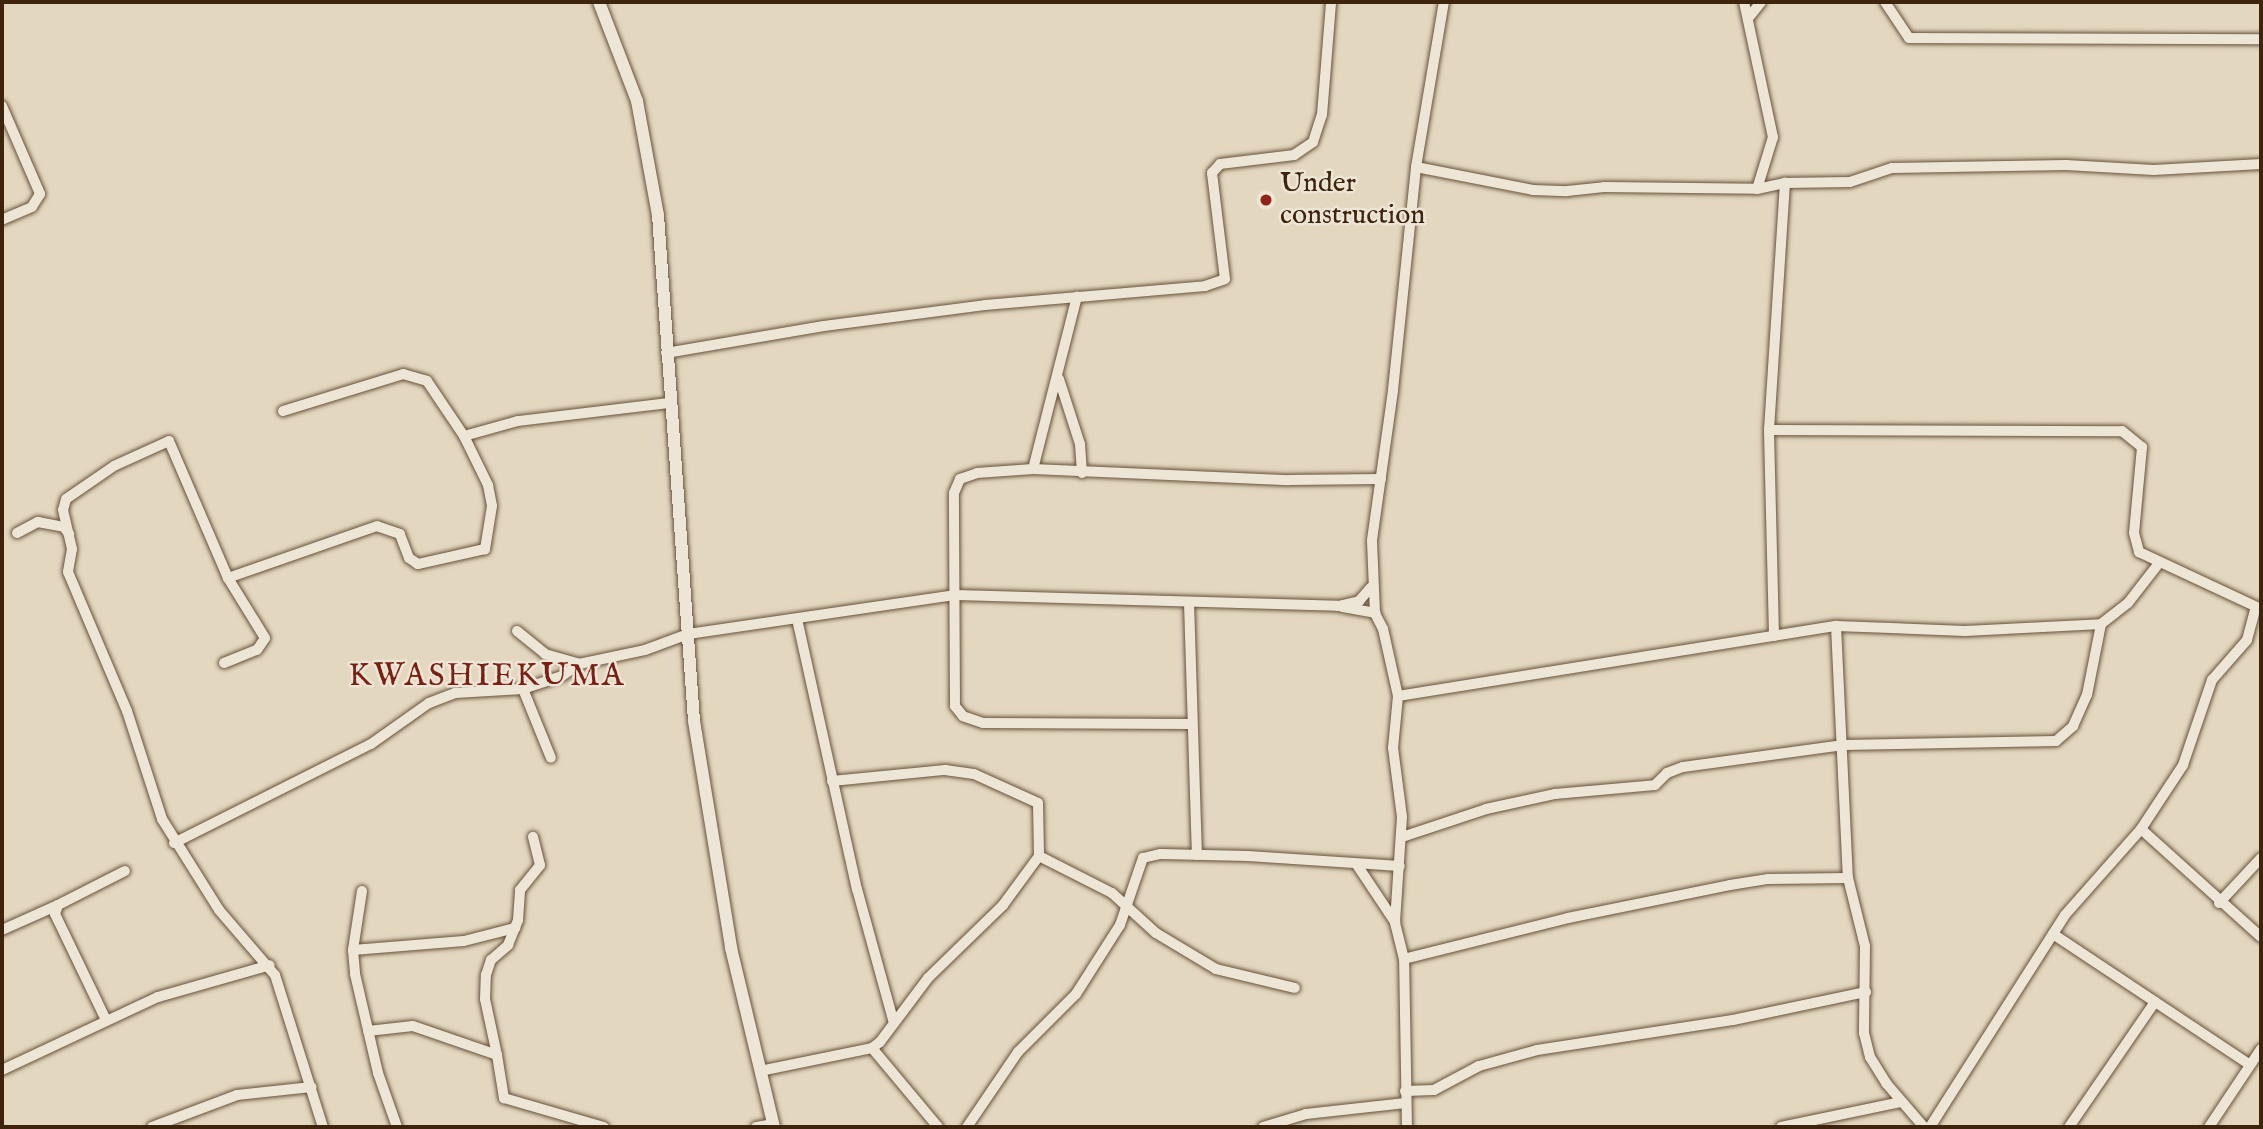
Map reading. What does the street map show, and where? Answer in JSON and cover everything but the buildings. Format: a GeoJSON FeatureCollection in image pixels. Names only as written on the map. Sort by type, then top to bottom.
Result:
{"type":"FeatureCollection","features":[{"type":"Feature","properties":{"kind":"street"},"geometry":{"type":"LineString","coordinates":[[599,2],[631,84],[643,129],[658,215],[668,404],[694,721],[731,947],[773,1125],[756,1127]]}},
{"type":"Feature","properties":{"kind":"street"},"geometry":{"type":"LineString","coordinates":[[666,353],[824,326],[1077,297],[1205,286],[1225,279],[1212,173],[1220,164],[1294,155],[1313,142],[1322,115],[1331,2]]}},
{"type":"Feature","properties":{"kind":"street"},"geometry":{"type":"LineString","coordinates":[[1407,1127],[1404,959],[1395,922],[1402,837],[1393,748],[1398,696],[1383,629],[1375,613],[1371,587],[1372,540],[1416,167],[1444,2]]}},
{"type":"Feature","properties":{"kind":"street"},"geometry":{"type":"LineString","coordinates":[[1744,2],[1773,137],[1757,189]]}},
{"type":"Feature","properties":{"kind":"street"},"geometry":{"type":"LineString","coordinates":[[1749,17],[1761,2]]}},
{"type":"Feature","properties":{"kind":"street"},"geometry":{"type":"LineString","coordinates":[[1885,2],[1909,38],[2261,39]]}},
{"type":"Feature","properties":{"kind":"street"},"geometry":{"type":"LineString","coordinates":[[2,106],[40,194],[32,206],[2,219]]}},
{"type":"Feature","properties":{"kind":"street"},"geometry":{"type":"LineString","coordinates":[[1416,167],[1533,190],[1757,189],[1785,183],[1850,181],[1892,168],[1942,171],[2066,165],[2154,170],[2204,164],[2261,164]]}},
{"type":"Feature","properties":{"kind":"street"},"geometry":{"type":"LineString","coordinates":[[1774,636],[1769,430],[1785,183]]}},
{"type":"Feature","properties":{"kind":"street"},"geometry":{"type":"LineString","coordinates":[[1034,469],[1059,378],[1063,342],[1077,297]]}},
{"type":"Feature","properties":{"kind":"street"},"geometry":{"type":"LineString","coordinates":[[228,578],[377,526],[400,534],[409,558],[418,564],[485,550],[492,495],[464,436],[427,381],[410,375],[283,411]]}},
{"type":"Feature","properties":{"kind":"street"},"geometry":{"type":"LineString","coordinates":[[1059,378],[1080,444],[1082,473]]}},
{"type":"Feature","properties":{"kind":"street"},"geometry":{"type":"LineString","coordinates":[[464,436],[518,421],[668,404]]}},
{"type":"Feature","properties":{"kind":"street"},"geometry":{"type":"LineString","coordinates":[[1769,430],[2122,431],[2143,447],[2134,543],[2140,552],[2259,608],[2247,640],[2212,680],[2183,765],[2141,829],[2078,899],[2053,934],[1927,1127],[1901,1101],[1870,1057],[1864,1032],[1865,946],[1849,878],[1836,626]]}},
{"type":"Feature","properties":{"kind":"street"},"geometry":{"type":"LineString","coordinates":[[224,663],[257,650],[265,638],[228,578],[169,441],[114,466],[66,499],[63,510],[72,549],[68,572],[127,711],[174,843],[219,910],[270,965],[323,1127]]}},
{"type":"Feature","properties":{"kind":"street"},"geometry":{"type":"LineString","coordinates":[[1192,724],[983,723],[963,716],[955,706],[954,493],[960,479],[977,473],[1034,469],[1082,473],[1381,479]]}},
{"type":"Feature","properties":{"kind":"street"},"geometry":{"type":"LineString","coordinates":[[17,533],[38,522],[64,527],[69,534]]}},
{"type":"Feature","properties":{"kind":"street"},"geometry":{"type":"LineString","coordinates":[[1398,696],[1836,626],[1965,631],[2101,624],[2129,603],[2159,562]]}},
{"type":"Feature","properties":{"kind":"street"},"geometry":{"type":"LineString","coordinates":[[1338,606],[1359,601],[1371,587]]}},
{"type":"Feature","properties":{"kind":"street"},"geometry":{"type":"LineString","coordinates":[[174,843],[371,744],[429,703],[455,694],[523,689],[562,676],[579,664],[645,650],[688,634],[956,595],[1338,606],[1375,613]]}},
{"type":"Feature","properties":{"kind":"street"},"geometry":{"type":"LineString","coordinates":[[1189,602],[1197,855]]}},
{"type":"Feature","properties":{"kind":"street"},"geometry":{"type":"LineString","coordinates":[[797,619],[832,781],[894,1023]]}},
{"type":"Feature","properties":{"kind":"street"},"geometry":{"type":"LineString","coordinates":[[1402,837],[1486,809],[1555,794],[1655,785],[1667,773],[1684,767],[1844,745],[2056,741],[2073,726],[2087,695],[2101,624]]}},
{"type":"Feature","properties":{"kind":"street"},"geometry":{"type":"LineString","coordinates":[[517,631],[545,654],[579,664]]}},
{"type":"Feature","properties":{"kind":"street"},"geometry":{"type":"LineString","coordinates":[[523,689],[551,758]]}},
{"type":"Feature","properties":{"kind":"street"},"geometry":{"type":"LineString","coordinates":[[760,1071],[872,1048],[928,978],[1003,905],[1040,856],[1038,803],[974,774],[945,770],[832,781]]}},
{"type":"Feature","properties":{"kind":"street"},"geometry":{"type":"LineString","coordinates":[[2141,829],[2219,903],[2261,937]]}},
{"type":"Feature","properties":{"kind":"street"},"geometry":{"type":"LineString","coordinates":[[533,837],[540,865],[520,890],[515,928],[508,945],[491,960],[486,975],[485,999],[505,1098],[604,1127]]}},
{"type":"Feature","properties":{"kind":"street"},"geometry":{"type":"LineString","coordinates":[[967,1127],[1018,1052],[1071,1001],[1117,931],[1143,858],[1197,855],[1400,866]]}},
{"type":"Feature","properties":{"kind":"street"},"geometry":{"type":"LineString","coordinates":[[1040,856],[1128,905],[1156,933],[1216,969],[1295,988]]}},
{"type":"Feature","properties":{"kind":"street"},"geometry":{"type":"LineString","coordinates":[[2219,903],[2261,858]]}},
{"type":"Feature","properties":{"kind":"street"},"geometry":{"type":"LineString","coordinates":[[1357,865],[1395,922]]}},
{"type":"Feature","properties":{"kind":"street"},"geometry":{"type":"LineString","coordinates":[[2,930],[125,871]]}},
{"type":"Feature","properties":{"kind":"street"},"geometry":{"type":"LineString","coordinates":[[1404,959],[1568,918],[1730,885],[1769,879],[1849,878]]}},
{"type":"Feature","properties":{"kind":"street"},"geometry":{"type":"LineString","coordinates":[[362,891],[354,950],[368,1031],[397,1127]]}},
{"type":"Feature","properties":{"kind":"street"},"geometry":{"type":"LineString","coordinates":[[58,905],[55,914],[106,1020]]}},
{"type":"Feature","properties":{"kind":"street"},"geometry":{"type":"LineString","coordinates":[[354,950],[464,941],[515,928]]}},
{"type":"Feature","properties":{"kind":"street"},"geometry":{"type":"LineString","coordinates":[[2053,934],[2247,1063]]}},
{"type":"Feature","properties":{"kind":"street"},"geometry":{"type":"LineString","coordinates":[[2,1070],[158,996],[270,965]]}},
{"type":"Feature","properties":{"kind":"street"},"geometry":{"type":"LineString","coordinates":[[1405,1091],[1434,1090],[1479,1066],[1537,1050],[1733,1020],[1866,992]]}},
{"type":"Feature","properties":{"kind":"street"},"geometry":{"type":"LineString","coordinates":[[2069,1127],[2155,1002]]}},
{"type":"Feature","properties":{"kind":"street"},"geometry":{"type":"LineString","coordinates":[[368,1031],[413,1026],[497,1055]]}},
{"type":"Feature","properties":{"kind":"street"},"geometry":{"type":"LineString","coordinates":[[872,1048],[938,1127]]}},
{"type":"Feature","properties":{"kind":"street"},"geometry":{"type":"LineString","coordinates":[[2208,1127],[2247,1063],[2261,1049]]}},
{"type":"Feature","properties":{"kind":"street"},"geometry":{"type":"LineString","coordinates":[[152,1127],[237,1095],[312,1087]]}},
{"type":"Feature","properties":{"kind":"street"},"geometry":{"type":"LineString","coordinates":[[1781,1127],[1901,1101]]}},
{"type":"Feature","properties":{"kind":"street"},"geometry":{"type":"LineString","coordinates":[[1263,1127],[1306,1114],[1405,1103]]}},
{"type":"Feature","properties":{"kind":"place","name":"Under construction"},"geometry":{"type":"Point","coordinates":[1266,200]}},
{"type":"Feature","properties":{"kind":"district","name":"KWASHIEKUMA"},"geometry":{"type":"Point","coordinates":[487,677]}}]}
